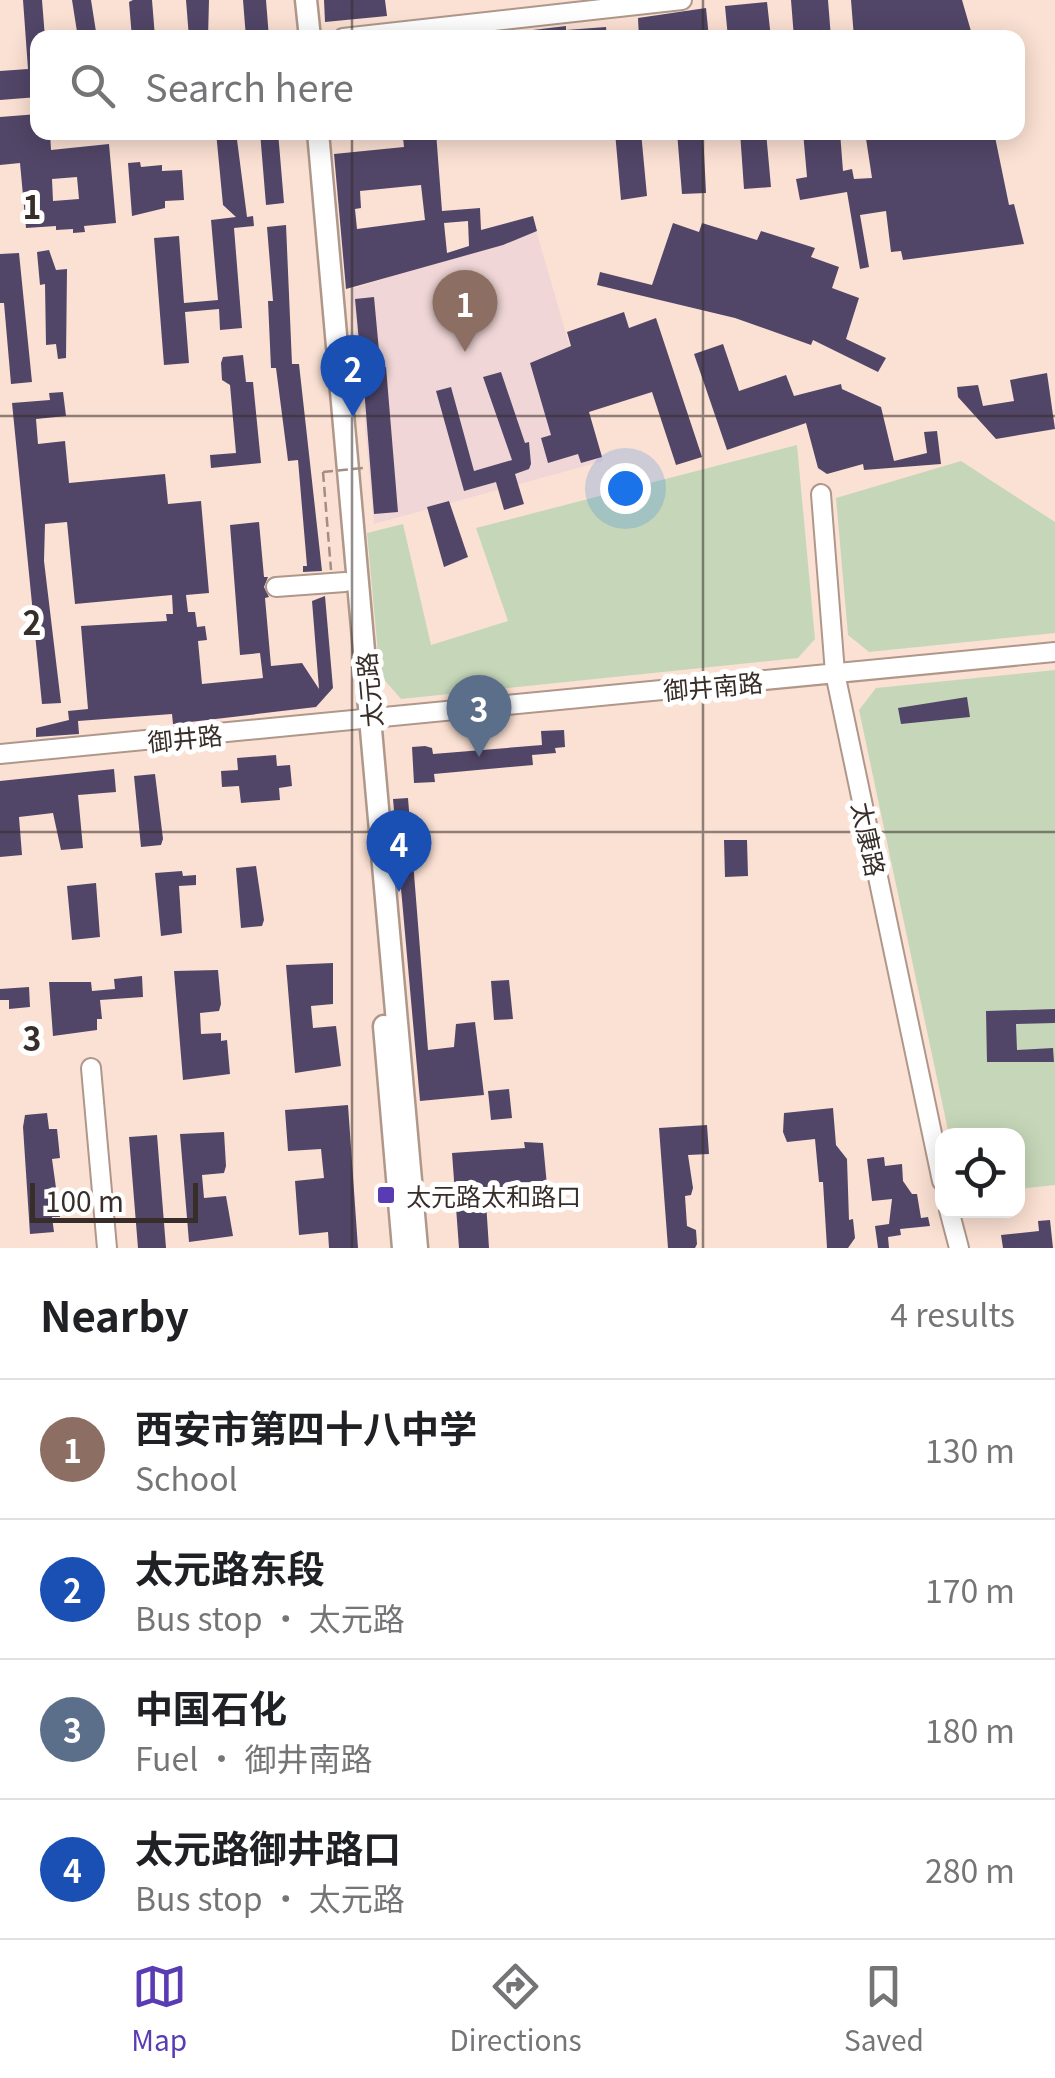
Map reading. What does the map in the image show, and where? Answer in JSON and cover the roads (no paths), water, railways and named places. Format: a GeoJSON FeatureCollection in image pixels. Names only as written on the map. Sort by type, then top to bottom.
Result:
{"type":"FeatureCollection","features":[{"type":"Feature","properties":{"kind":"main road"},"geometry":{"type":"LineString","coordinates":[[295,0],[297,30]]}},
{"type":"Feature","properties":{"kind":"main road"},"geometry":{"type":"LineString","coordinates":[[306,0],[309,30]]}},
{"type":"Feature","properties":{"kind":"main road","name":"太元路"},"geometry":{"type":"LineString","coordinates":[[307,140],[339,582],[364,718],[417,1248]]}},
{"type":"Feature","properties":{"kind":"main road","name":"太元路"},"geometry":{"type":"LineString","coordinates":[[319,140],[403,1248]]}},
{"type":"Feature","properties":{"kind":"street"},"geometry":{"type":"LineString","coordinates":[[415,30],[682,0]]}},
{"type":"Feature","properties":{"kind":"street","name":"太康路"},"geometry":{"type":"LineString","coordinates":[[821,494],[835,673],[935,1148]]}},
{"type":"Feature","properties":{"kind":"street"},"geometry":{"type":"LineString","coordinates":[[276,587],[339,582]]}},
{"type":"Feature","properties":{"kind":"street","name":"御井南路"},"geometry":{"type":"LineString","coordinates":[[364,718],[1055,652]]}},
{"type":"Feature","properties":{"kind":"street","name":"御井路"},"geometry":{"type":"LineString","coordinates":[[0,754],[364,718]]}},
{"type":"Feature","properties":{"kind":"street"},"geometry":{"type":"LineString","coordinates":[[91,1068],[107,1248]]}},
{"type":"Feature","properties":{"kind":"street"},"geometry":{"type":"LineString","coordinates":[[951,1218],[959,1248]]}},
{"type":"Feature","properties":{"kind":"place","name":"西安市第四十八中学"},"geometry":{"type":"Point","coordinates":[465,352]}},
{"type":"Feature","properties":{"kind":"place","name":"太元路东段"},"geometry":{"type":"Point","coordinates":[353,417]}},
{"type":"Feature","properties":{"kind":"place","name":"中国石化"},"geometry":{"type":"Point","coordinates":[479,757]}},
{"type":"Feature","properties":{"kind":"place","name":"太元路御井路口"},"geometry":{"type":"Point","coordinates":[399,892]}},
{"type":"Feature","properties":{"kind":"place","name":"太元路太和路口"},"geometry":{"type":"Point","coordinates":[386,1195]}}]}
